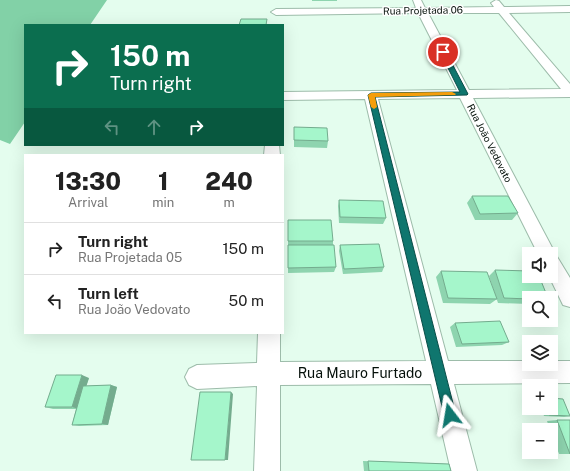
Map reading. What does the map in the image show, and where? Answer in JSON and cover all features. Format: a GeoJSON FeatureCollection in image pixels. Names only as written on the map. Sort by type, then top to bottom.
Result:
{"type":"FeatureCollection","features":[{"type":"Feature","properties":{"kind":"street"},"geometry":{"type":"LineString","coordinates":[[276,0],[276,24]]}},
{"type":"Feature","properties":{"kind":"street"},"geometry":{"type":"LineString","coordinates":[[345,0],[348,11]]}},
{"type":"Feature","properties":{"kind":"street"},"geometry":{"type":"LineString","coordinates":[[494,0],[570,92]]}},
{"type":"Feature","properties":{"kind":"street","name":"Rua Projetada 06"},"geometry":{"type":"LineString","coordinates":[[276,12],[348,11],[419,5],[501,9],[570,9]]}},
{"type":"Feature","properties":{"kind":"street","name":"Rua João Vedovato"},"geometry":{"type":"LineString","coordinates":[[419,5],[543,247]]}},
{"type":"Feature","properties":{"kind":"street"},"geometry":{"type":"LineString","coordinates":[[284,96],[570,92]]}},
{"type":"Feature","properties":{"kind":"street"},"geometry":{"type":"LineString","coordinates":[[371,95],[464,471]]}},
{"type":"Feature","properties":{"kind":"street"},"geometry":{"type":"LineString","coordinates":[[558,275],[570,298]]}},
{"type":"Feature","properties":{"kind":"street"},"geometry":{"type":"LineString","coordinates":[[267,471],[269,334]]}},
{"type":"Feature","properties":{"kind":"street","name":"Rua Mauro Furtado"},"geometry":{"type":"LineString","coordinates":[[197,377],[268,374],[570,372]]}},
{"type":"Feature","properties":{"kind":"green space"},"geometry":{"type":"Polygon","coordinates":[[[0,0],[107,0],[91,24],[24,24],[24,123],[10,144],[0,140],[0,0]]]}},
{"type":"Feature","properties":{"kind":"building"},"geometry":{"type":"Polygon","coordinates":[[[241,19],[267,19],[266,24],[239,24],[241,19]]]}},
{"type":"Feature","properties":{"kind":"building"},"geometry":{"type":"Polygon","coordinates":[[[294,127],[327,128],[328,141],[294,140],[294,127]]]}},
{"type":"Feature","properties":{"kind":"building"},"geometry":{"type":"Polygon","coordinates":[[[472,196],[508,196],[518,213],[480,214],[472,196]]]}},
{"type":"Feature","properties":{"kind":"building"},"geometry":{"type":"Polygon","coordinates":[[[339,200],[383,201],[386,218],[340,217],[339,200]]]}},
{"type":"Feature","properties":{"kind":"building"},"geometry":{"type":"Polygon","coordinates":[[[288,220],[331,220],[333,241],[288,241],[288,220]]]}},
{"type":"Feature","properties":{"kind":"building"},"geometry":{"type":"Polygon","coordinates":[[[379,244],[384,267],[344,269],[340,245],[379,244]]]}},
{"type":"Feature","properties":{"kind":"building"},"geometry":{"type":"Polygon","coordinates":[[[288,245],[334,245],[336,267],[288,268],[288,245]]]}},
{"type":"Feature","properties":{"kind":"building"},"geometry":{"type":"Polygon","coordinates":[[[495,270],[522,271],[522,283],[542,283],[545,291],[522,291],[522,299],[504,298],[495,270]]]}},
{"type":"Feature","properties":{"kind":"building"},"geometry":{"type":"Polygon","coordinates":[[[441,271],[487,272],[497,299],[448,298],[441,271]]]}},
{"type":"Feature","properties":{"kind":"building"},"geometry":{"type":"Polygon","coordinates":[[[500,321],[509,342],[462,344],[455,323],[500,321]]]}},
{"type":"Feature","properties":{"kind":"building"},"geometry":{"type":"Polygon","coordinates":[[[56,375],[82,375],[72,407],[45,407],[56,375]]]}},
{"type":"Feature","properties":{"kind":"building"},"geometry":{"type":"Polygon","coordinates":[[[111,385],[102,424],[72,425],[83,386],[111,385]]]}},
{"type":"Feature","properties":{"kind":"building"},"geometry":{"type":"Polygon","coordinates":[[[200,392],[231,392],[225,460],[191,460],[200,392]]]}},
{"type":"Feature","properties":{"kind":"building"},"geometry":{"type":"Polygon","coordinates":[[[558,399],[563,399],[570,416],[549,415],[558,415],[558,399]]]}},
{"type":"Feature","properties":{"kind":"building"},"geometry":{"type":"Polygon","coordinates":[[[557,420],[570,420],[570,454],[557,420]]]}},
{"type":"Feature","properties":{"kind":"building"},"geometry":{"type":"Polygon","coordinates":[[[368,461],[449,464],[451,471],[369,471],[368,461]]]}},
{"type":"Feature","properties":{"kind":"slow traffic"},"geometry":{"type":"LineString","coordinates":[[374,107],[371,95],[452,94]]}},
{"type":"Feature","properties":{"kind":"route"},"geometry":{"type":"LineString","coordinates":[[443,52],[464,94],[371,95],[450,415]]}}]}
